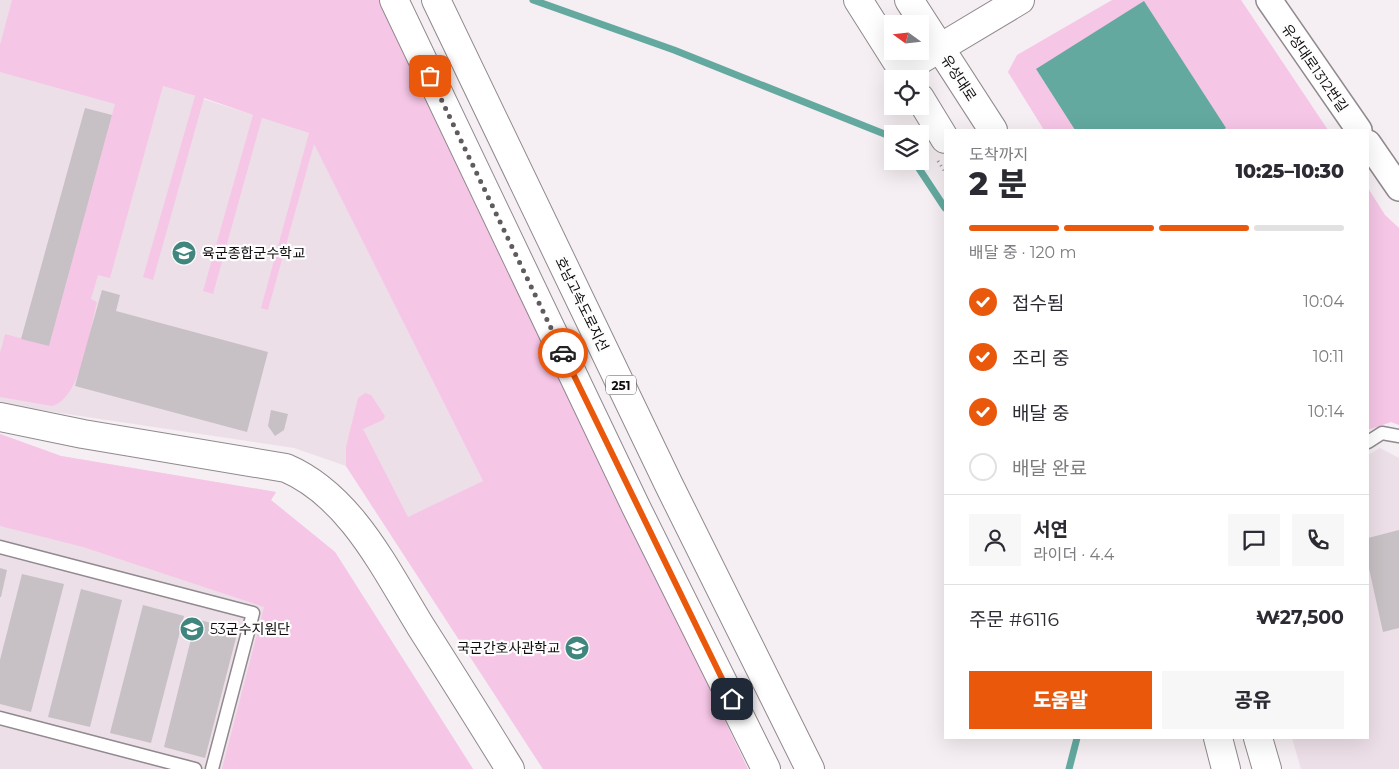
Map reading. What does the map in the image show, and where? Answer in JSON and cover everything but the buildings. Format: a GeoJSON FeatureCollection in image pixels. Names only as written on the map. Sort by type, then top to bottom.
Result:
{"type":"FeatureCollection","features":[{"type":"Feature","properties":{"kind":"main road"},"geometry":{"type":"LineString","coordinates":[[394,0],[636,507],[766,769]]}},
{"type":"Feature","properties":{"kind":"main road","name":"호남고속도로지선"},"geometry":{"type":"LineString","coordinates":[[436,0],[669,484],[810,769]]}},
{"type":"Feature","properties":{"kind":"main road"},"geometry":{"type":"LineString","coordinates":[[858,0],[902,70]]}},
{"type":"Feature","properties":{"kind":"main road","name":"유성대로"},"geometry":{"type":"LineString","coordinates":[[909,0],[991,129]]}},
{"type":"Feature","properties":{"kind":"main road"},"geometry":{"type":"LineString","coordinates":[[910,70],[940,48],[1020,0]]}},
{"type":"Feature","properties":{"kind":"main road"},"geometry":{"type":"LineString","coordinates":[[929,113],[944,137]]}},
{"type":"Feature","properties":{"kind":"main road"},"geometry":{"type":"LineString","coordinates":[[0,417],[82,434],[286,468],[306,476],[324,490],[367,541],[510,769]]}},
{"type":"Feature","properties":{"kind":"main road"},"geometry":{"type":"LineString","coordinates":[[1218,739],[1226,769]]}},
{"type":"Feature","properties":{"kind":"main road"},"geometry":{"type":"LineString","coordinates":[[1258,739],[1267,769]]}},
{"type":"Feature","properties":{"kind":"street","name":"유성대로1312번길"},"geometry":{"type":"LineString","coordinates":[[1274,2],[1358,129]]}},
{"type":"Feature","properties":{"kind":"street"},"geometry":{"type":"LineString","coordinates":[[1369,144],[1399,188]]}},
{"type":"Feature","properties":{"kind":"lane"},"geometry":{"type":"LineString","coordinates":[[1369,441],[1382,433],[1399,436]]}},
{"type":"Feature","properties":{"kind":"lane"},"geometry":{"type":"LineString","coordinates":[[0,547],[254,613],[212,769]]}},
{"type":"Feature","properties":{"kind":"lane"},"geometry":{"type":"LineString","coordinates":[[0,718],[195,769]]}},
{"type":"Feature","properties":{"kind":"shaded area","name":"육군종합군수학교"},"geometry":{"type":"Polygon","coordinates":[[[0,0],[87,0],[163,86],[309,133],[483,481],[748,769],[543,769],[346,466],[294,448],[0,404],[0,0]]]}},
{"type":"Feature","properties":{"kind":"shaded area"},"geometry":{"type":"Polygon","coordinates":[[[12,0],[382,0],[748,769],[543,769],[346,466],[346,447],[358,398],[365,393],[371,395],[385,416],[383,420],[363,429],[408,517],[483,481],[314,144],[268,310],[261,308],[309,133],[262,118],[213,294],[203,291],[253,115],[204,98],[153,280],[143,277],[195,96],[163,86],[110,278],[98,275],[91,299],[97,302],[83,362],[70,391],[62,401],[52,406],[0,397],[0,353],[5,334],[49,346],[115,104],[0,72],[0,45],[12,0]]]}},
{"type":"Feature","properties":{"kind":"shaded area"},"geometry":{"type":"Polygon","coordinates":[[[1112,0],[1241,0],[1327,129],[1224,129],[1036,69],[1074,129],[1043,129],[1008,72],[1017,55],[1112,0]]]}},
{"type":"Feature","properties":{"kind":"shaded area"},"geometry":{"type":"Polygon","coordinates":[[[1144,1],[1226,128],[1074,129],[1036,69],[1144,1]]]}},
{"type":"Feature","properties":{"kind":"shaded area"},"geometry":{"type":"Polygon","coordinates":[[[1369,190],[1385,215],[1399,228],[1399,425],[1391,422],[1369,430],[1369,190]]]}},
{"type":"Feature","properties":{"kind":"shaded area","name":"53군수지원단"},"geometry":{"type":"Polygon","coordinates":[[[0,434],[61,456],[276,492],[271,500],[335,552],[473,769],[0,769],[0,434]]]}},
{"type":"Feature","properties":{"kind":"shaded area"},"geometry":{"type":"Polygon","coordinates":[[[0,434],[61,456],[276,492],[271,500],[335,552],[473,769],[222,769],[264,607],[83,547],[0,526],[0,434]]]}},
{"type":"Feature","properties":{"kind":"shaded area"},"geometry":{"type":"Polygon","coordinates":[[[1380,448],[1399,458],[1399,769],[1301,769],[1292,739],[1369,739],[1369,454],[1380,448]]]}},
{"type":"Feature","properties":{"kind":"waterway"},"geometry":{"type":"LineString","coordinates":[[533,0],[674,50],[884,134]]}},
{"type":"Feature","properties":{"kind":"waterway"},"geometry":{"type":"LineString","coordinates":[[920,170],[944,206]]}},
{"type":"Feature","properties":{"kind":"waterway"},"geometry":{"type":"LineString","coordinates":[[1069,769],[1077,739]]}},
{"type":"Feature","properties":{"kind":"way so far"},"geometry":{"type":"LineString","coordinates":[[430,76],[563,353]]}},
{"type":"Feature","properties":{"kind":"place","name":"육군종합군수학교"},"geometry":{"type":"Point","coordinates":[184,253]}},
{"type":"Feature","properties":{"kind":"place","name":"53군수지원단"},"geometry":{"type":"Point","coordinates":[192,629]}},
{"type":"Feature","properties":{"kind":"place","name":"국군간호사관학교"},"geometry":{"type":"Point","coordinates":[577,648]}},
{"type":"Feature","properties":{"kind":"route"},"geometry":{"type":"LineString","coordinates":[[563,353],[636,507],[732,699]]}}]}
